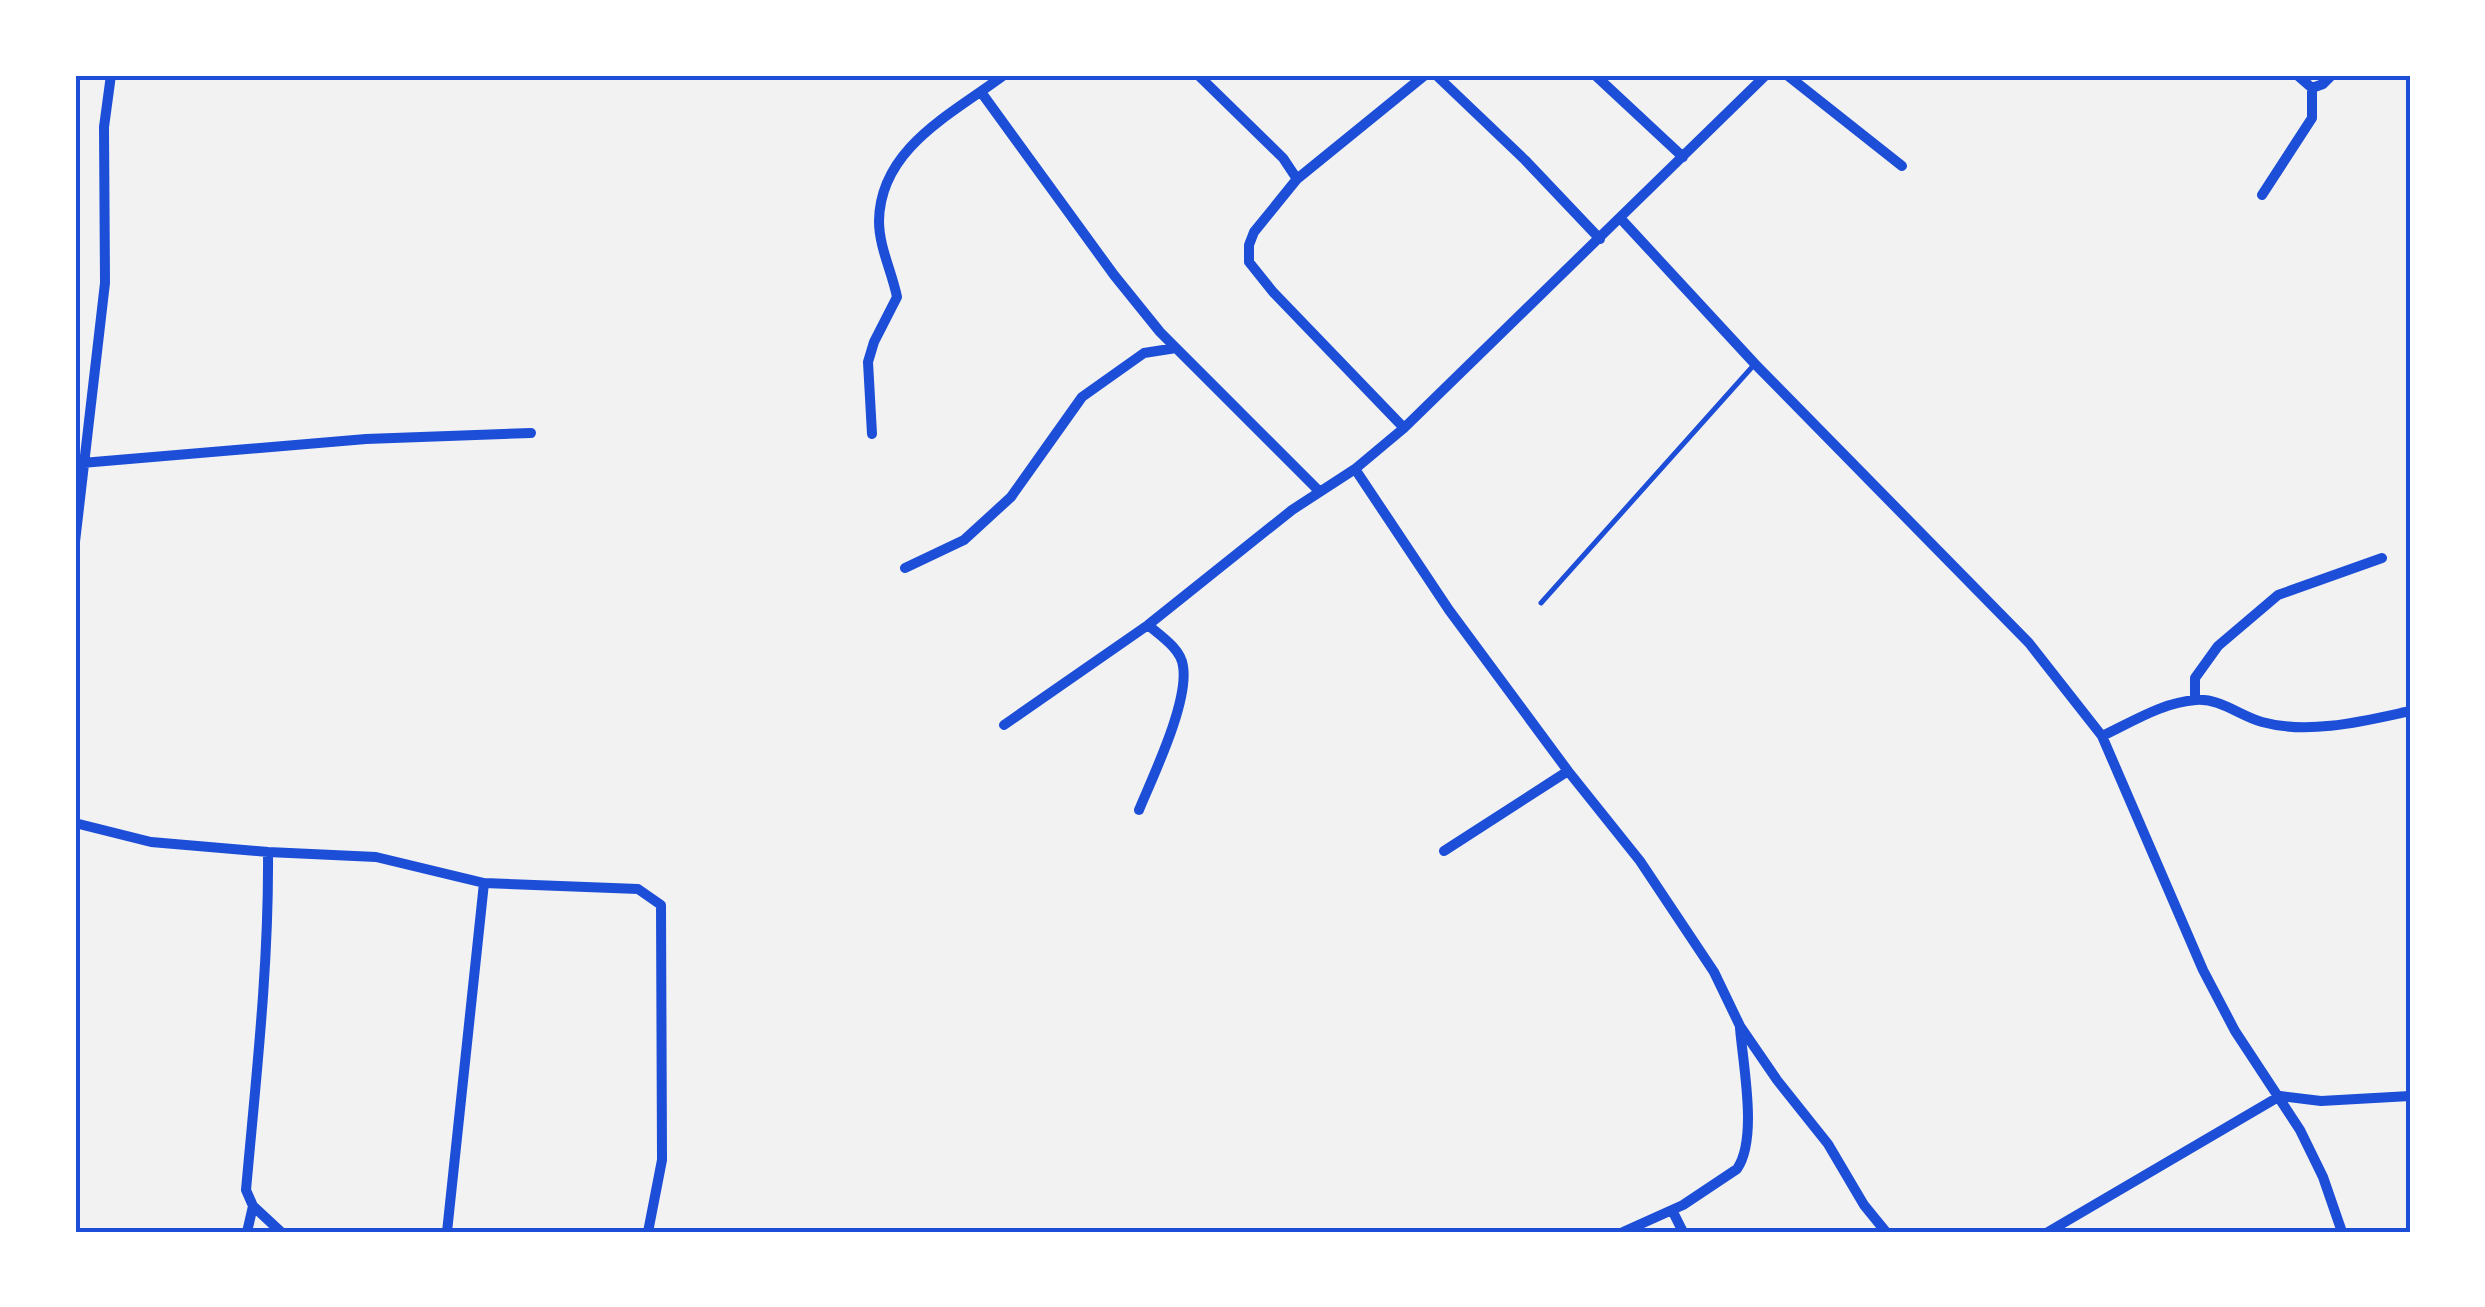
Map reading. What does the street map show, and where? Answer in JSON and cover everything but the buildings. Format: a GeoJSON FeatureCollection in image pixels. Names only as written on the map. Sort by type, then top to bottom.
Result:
{"type":"FeatureCollection","features":[{"type":"Feature","properties":{"kind":"street"},"geometry":{"type":"LineString","coordinates":[[75,542],[105,283],[104,127],[111,75]]}},
{"type":"Feature","properties":{"kind":"street"},"geometry":{"type":"LineString","coordinates":[[872,434],[868,362],[897,297],[879,223],[885,179],[911,145],[1004,75]]}},
{"type":"Feature","properties":{"kind":"street"},"geometry":{"type":"LineString","coordinates":[[1198,75],[1283,158],[1297,179]]}},
{"type":"Feature","properties":{"kind":"street"},"geometry":{"type":"LineString","coordinates":[[1404,428],[1273,292],[1249,262],[1249,246],[1254,232],[1297,179],[1425,75]]}},
{"type":"Feature","properties":{"kind":"street"},"geometry":{"type":"LineString","coordinates":[[1436,75],[1600,239]]}},
{"type":"Feature","properties":{"kind":"street"},"geometry":{"type":"LineString","coordinates":[[1595,75],[1682,157]]}},
{"type":"Feature","properties":{"kind":"street"},"geometry":{"type":"LineString","coordinates":[[1004,725],[1148,625],[1404,428],[1766,75]]}},
{"type":"Feature","properties":{"kind":"street"},"geometry":{"type":"LineString","coordinates":[[1787,75],[1902,166]]}},
{"type":"Feature","properties":{"kind":"street"},"geometry":{"type":"LineString","coordinates":[[2262,195],[2312,118],[2312,88],[2297,75]]}},
{"type":"Feature","properties":{"kind":"street"},"geometry":{"type":"LineString","coordinates":[[2312,88],[2332,75]]}},
{"type":"Feature","properties":{"kind":"street"},"geometry":{"type":"LineString","coordinates":[[981,92],[1114,276],[1176,348],[1319,490]]}},
{"type":"Feature","properties":{"kind":"street"},"geometry":{"type":"LineString","coordinates":[[1621,219],[1756,364],[2029,644],[2102,736],[2203,970],[2235,1031],[2280,1096],[2323,1177],[2342,1232]]}},
{"type":"Feature","properties":{"kind":"street"},"geometry":{"type":"LineString","coordinates":[[905,568],[964,540],[1011,497],[1082,396],[1144,353],[1176,348]]}},
{"type":"Feature","properties":{"kind":"street"},"geometry":{"type":"LineString","coordinates":[[82,463],[366,440],[531,433]]}},
{"type":"Feature","properties":{"kind":"street"},"geometry":{"type":"LineString","coordinates":[[1355,469],[1450,610],[1568,771],[1640,861],[1714,972],[1740,1026],[1776,1080],[1828,1144],[1864,1205],[1886,1232]]}},
{"type":"Feature","properties":{"kind":"street"},"geometry":{"type":"LineString","coordinates":[[2195,700],[2195,678],[2218,646],[2278,594],[2382,558]]}},
{"type":"Feature","properties":{"kind":"street"},"geometry":{"type":"LineString","coordinates":[[1139,810],[1176,716],[1184,681],[1184,663],[1169,642],[1148,625]]}},
{"type":"Feature","properties":{"kind":"street"},"geometry":{"type":"LineString","coordinates":[[2102,736],[2175,703],[2195,700],[2210,699],[2259,721],[2283,726],[2325,726],[2410,710]]}},
{"type":"Feature","properties":{"kind":"street"},"geometry":{"type":"LineString","coordinates":[[1444,851],[1568,771]]}},
{"type":"Feature","properties":{"kind":"street"},"geometry":{"type":"LineString","coordinates":[[75,824],[151,842],[376,857],[484,883],[638,888],[661,905],[662,1160],[648,1232]]}},
{"type":"Feature","properties":{"kind":"street"},"geometry":{"type":"LineString","coordinates":[[268,852],[264,978],[246,1190],[253,1206],[281,1232]]}},
{"type":"Feature","properties":{"kind":"street"},"geometry":{"type":"LineString","coordinates":[[447,1232],[484,883]]}},
{"type":"Feature","properties":{"kind":"street"},"geometry":{"type":"LineString","coordinates":[[1623,1232],[1672,1210],[1737,1169],[1743,1161],[1747,1108],[1740,1026]]}},
{"type":"Feature","properties":{"kind":"street"},"geometry":{"type":"LineString","coordinates":[[2048,1232],[2280,1096],[2321,1101],[2410,1096]]}},
{"type":"Feature","properties":{"kind":"street"},"geometry":{"type":"LineString","coordinates":[[247,1232],[253,1206]]}},
{"type":"Feature","properties":{"kind":"street"},"geometry":{"type":"LineString","coordinates":[[1672,1210],[1683,1232]]}},
{"type":"Feature","properties":{"kind":"lane"},"geometry":{"type":"LineString","coordinates":[[1540,602],[1756,364]]}}]}
